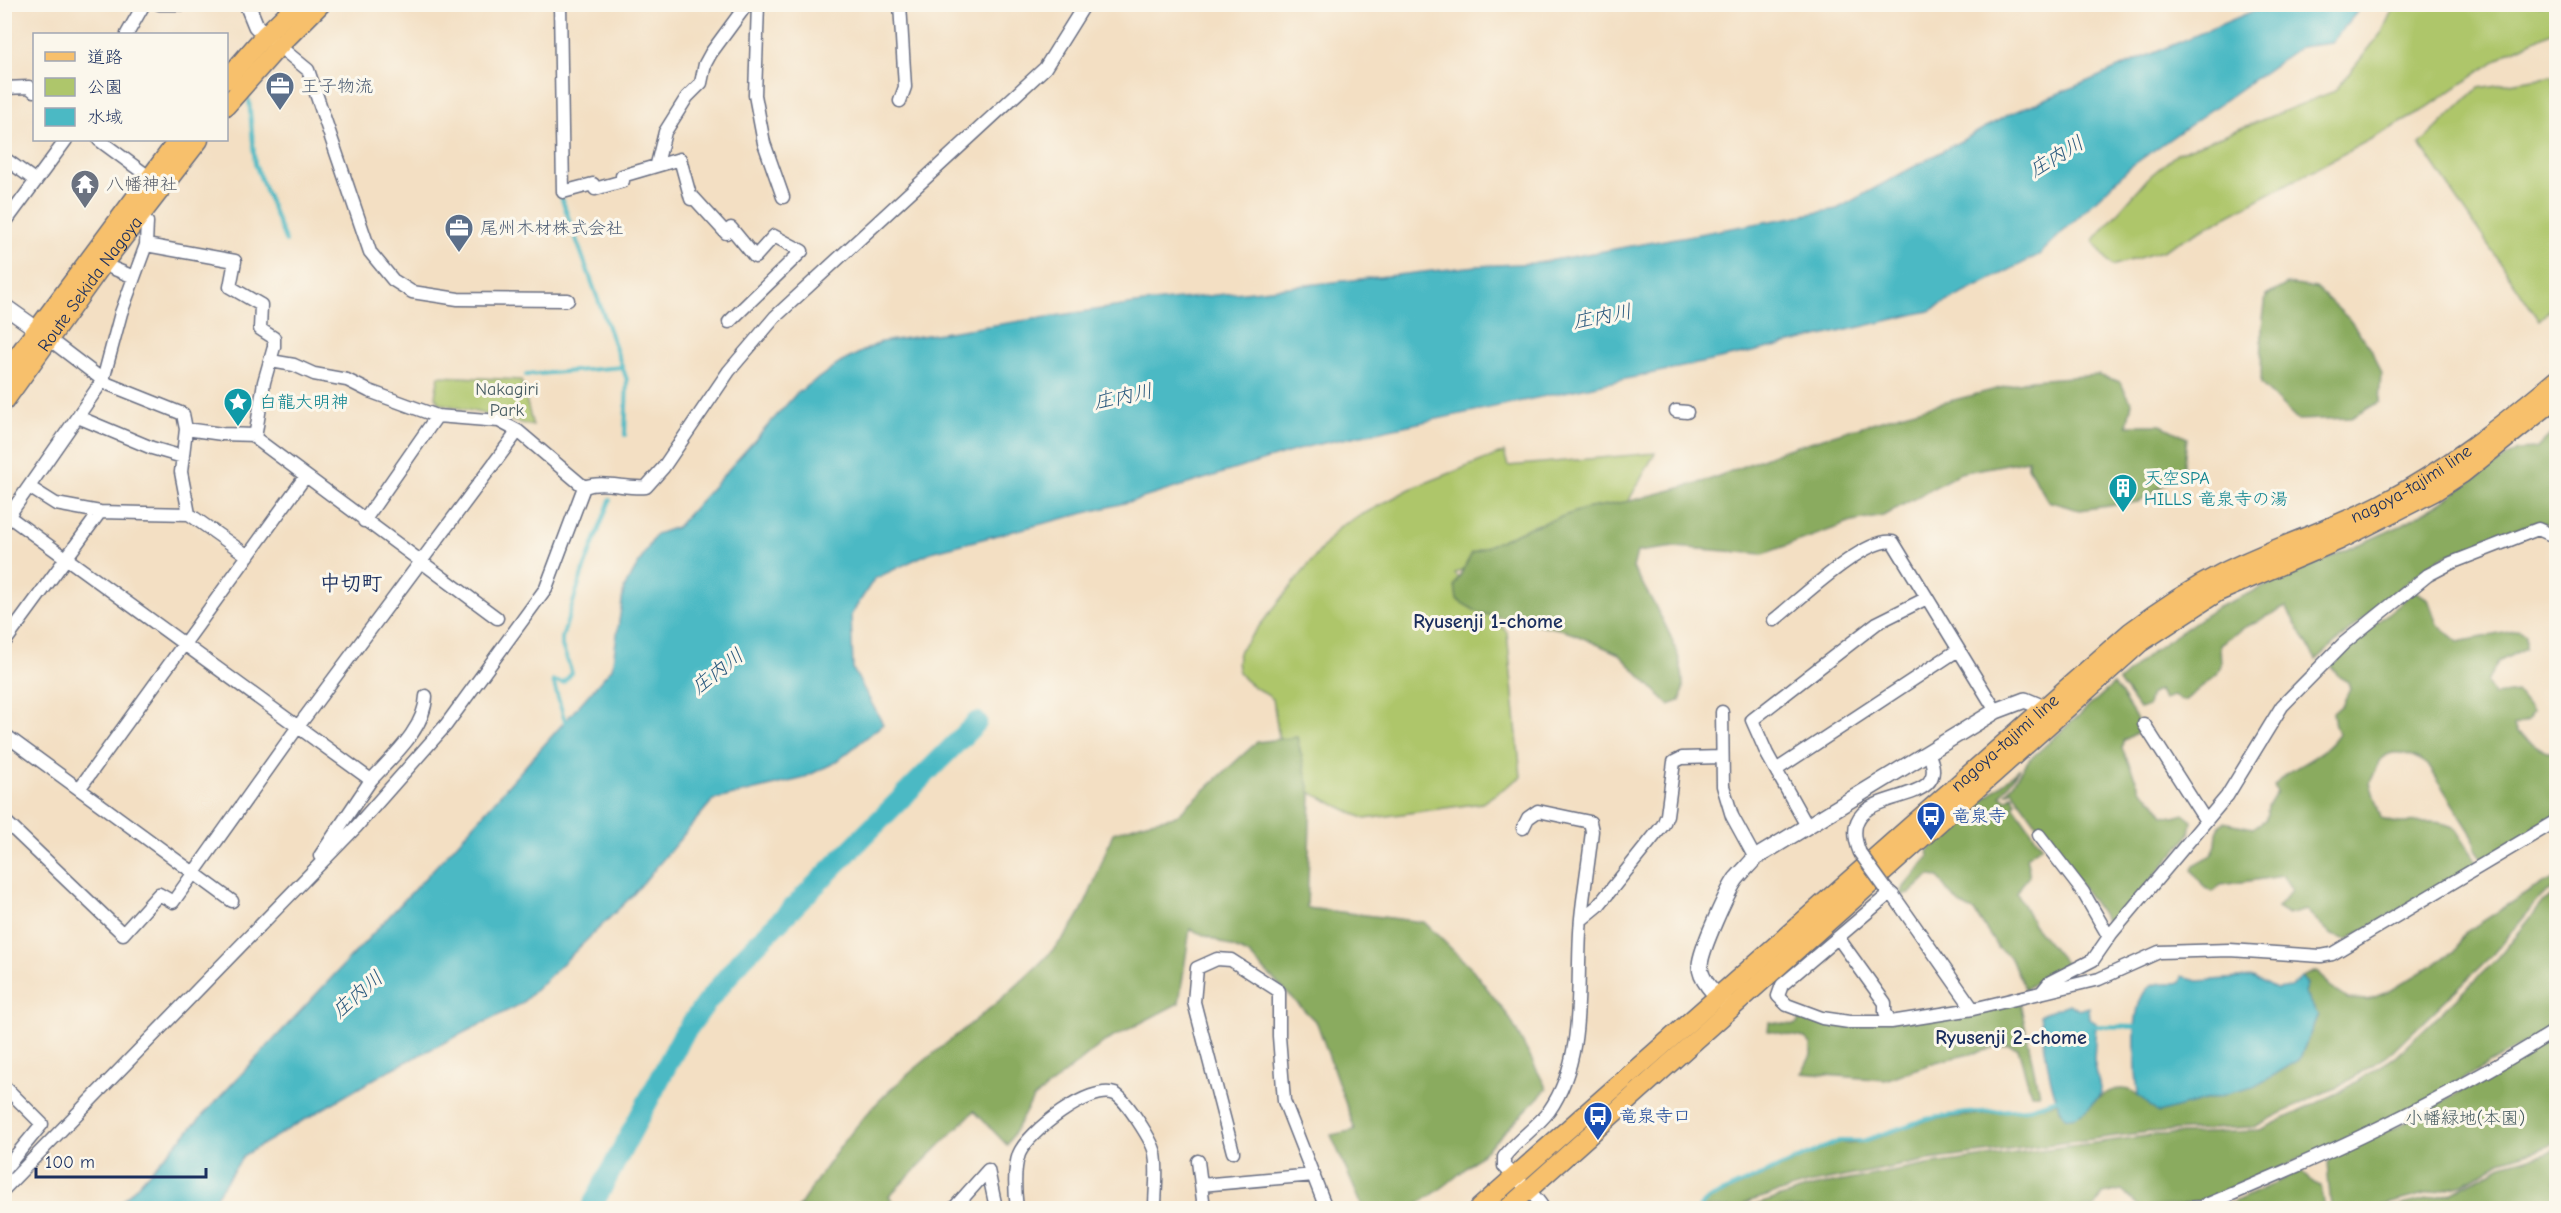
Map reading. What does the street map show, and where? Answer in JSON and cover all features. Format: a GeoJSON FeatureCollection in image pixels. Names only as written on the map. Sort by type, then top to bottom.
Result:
{"type":"FeatureCollection","features":[{"type":"Feature","properties":{"kind":"main road"},"geometry":{"type":"LineString","coordinates":[[228,103],[297,4]]}},
{"type":"Feature","properties":{"kind":"main road"},"geometry":{"type":"LineString","coordinates":[[228,78],[272,40],[321,4]]}},
{"type":"Feature","properties":{"kind":"main road","name":"Route Sekida Nagoya"},"geometry":{"type":"LineString","coordinates":[[4,402],[44,336],[149,177],[177,141]]}},
{"type":"Feature","properties":{"kind":"main road","name":"Route Sekida Nagoya"},"geometry":{"type":"LineString","coordinates":[[4,374],[44,336],[141,218],[198,141]]}},
{"type":"Feature","properties":{"kind":"main road","name":"nagoya-tajimi line"},"geometry":{"type":"LineString","coordinates":[[1479,1209],[2130,632],[2176,599],[2233,568],[2329,528],[2403,492],[2473,449],[2556,380]]}},
{"type":"Feature","properties":{"kind":"main road","name":"nagoya-tajimi line"},"geometry":{"type":"LineString","coordinates":[[1508,1209],[2140,643],[2218,592],[2359,531],[2434,492],[2462,474],[2556,399]]}},
{"type":"Feature","properties":{"kind":"street"},"geometry":{"type":"LineString","coordinates":[[128,33],[144,4]]}},
{"type":"Feature","properties":{"kind":"street"},"geometry":{"type":"LineString","coordinates":[[161,5],[183,4]]}},
{"type":"Feature","properties":{"kind":"street"},"geometry":{"type":"LineString","coordinates":[[247,4],[256,26],[308,70],[370,252],[393,280],[412,292],[458,299],[568,300]]}},
{"type":"Feature","properties":{"kind":"street"},"geometry":{"type":"LineString","coordinates":[[560,4],[563,192],[593,184],[595,189],[623,182],[622,176],[680,159],[691,199],[694,198],[726,233],[731,228],[755,257],[774,236],[802,251],[729,322]]}},
{"type":"Feature","properties":{"kind":"street"},"geometry":{"type":"LineString","coordinates":[[657,164],[665,132],[687,98],[701,83],[705,64],[711,53],[747,4]]}},
{"type":"Feature","properties":{"kind":"street"},"geometry":{"type":"LineString","coordinates":[[758,4],[755,95],[764,143],[783,196]]}},
{"type":"Feature","properties":{"kind":"street"},"geometry":{"type":"LineString","coordinates":[[900,4],[905,87],[900,101]]}},
{"type":"Feature","properties":{"kind":"street"},"geometry":{"type":"LineString","coordinates":[[1071,25],[1074,4]]}},
{"type":"Feature","properties":{"kind":"street"},"geometry":{"type":"LineString","coordinates":[[584,487],[596,483],[629,488],[646,487],[663,468],[729,370],[775,316],[1045,68],[1085,4]]}},
{"type":"Feature","properties":{"kind":"street"},"geometry":{"type":"LineString","coordinates":[[4,88],[30,87],[33,90]]}},
{"type":"Feature","properties":{"kind":"street"},"geometry":{"type":"LineString","coordinates":[[4,224],[65,141]]}},
{"type":"Feature","properties":{"kind":"street"},"geometry":{"type":"LineString","coordinates":[[100,141],[149,177]]}},
{"type":"Feature","properties":{"kind":"street"},"geometry":{"type":"LineString","coordinates":[[4,158],[36,182]]}},
{"type":"Feature","properties":{"kind":"street"},"geometry":{"type":"LineString","coordinates":[[141,218],[147,222],[146,245],[103,380],[6,517],[67,558],[371,780]]}},
{"type":"Feature","properties":{"kind":"street"},"geometry":{"type":"LineString","coordinates":[[146,245],[235,261],[230,287],[261,305],[260,329],[274,338],[255,438],[262,446],[497,618]]}},
{"type":"Feature","properties":{"kind":"street"},"geometry":{"type":"LineString","coordinates":[[112,268],[134,277]]}},
{"type":"Feature","properties":{"kind":"street"},"geometry":{"type":"LineString","coordinates":[[4,306],[103,380],[176,409],[186,418],[182,479],[189,513]]}},
{"type":"Feature","properties":{"kind":"street"},"geometry":{"type":"LineString","coordinates":[[271,362],[294,365],[314,374],[347,380],[369,391],[437,416],[499,421],[518,431],[584,487]]}},
{"type":"Feature","properties":{"kind":"street"},"geometry":{"type":"LineString","coordinates":[[364,521],[437,416]]}},
{"type":"Feature","properties":{"kind":"street"},"geometry":{"type":"LineString","coordinates":[[78,417],[152,448],[183,457]]}},
{"type":"Feature","properties":{"kind":"street"},"geometry":{"type":"LineString","coordinates":[[186,429],[222,434],[255,435]]}},
{"type":"Feature","properties":{"kind":"street"},"geometry":{"type":"LineString","coordinates":[[4,820],[123,934],[159,894],[173,902],[297,728],[518,431]]}},
{"type":"Feature","properties":{"kind":"street"},"geometry":{"type":"LineString","coordinates":[[79,789],[305,477]]}},
{"type":"Feature","properties":{"kind":"street"},"geometry":{"type":"LineString","coordinates":[[29,487],[56,504],[100,512],[189,513],[248,556]]}},
{"type":"Feature","properties":{"kind":"street"},"geometry":{"type":"LineString","coordinates":[[4,1189],[356,827],[446,725],[546,588],[584,487]]}},
{"type":"Feature","properties":{"kind":"street"},"geometry":{"type":"LineString","coordinates":[[4,643],[100,512]]}},
{"type":"Feature","properties":{"kind":"street"},"geometry":{"type":"LineString","coordinates":[[2041,993],[2050,982],[2093,960],[2109,937],[2227,796],[2282,706],[2344,643],[2428,575],[2451,562],[2538,529],[2556,537]]}},
{"type":"Feature","properties":{"kind":"street"},"geometry":{"type":"LineString","coordinates":[[1774,620],[1837,569],[1870,547],[1887,541],[1893,542],[1996,711]]}},
{"type":"Feature","properties":{"kind":"street"},"geometry":{"type":"LineString","coordinates":[[1807,826],[1752,720],[1877,623],[1927,598]]}},
{"type":"Feature","properties":{"kind":"street"},"geometry":{"type":"LineString","coordinates":[[1776,770],[1958,651]]}},
{"type":"Feature","properties":{"kind":"street"},"geometry":{"type":"LineString","coordinates":[[307,876],[371,780],[410,737],[426,707],[426,696]]}},
{"type":"Feature","properties":{"kind":"street"},"geometry":{"type":"LineString","coordinates":[[1733,1007],[1717,996],[1703,978],[1699,966],[1726,897],[1736,879],[1755,858],[1929,755],[1996,711],[2025,700],[2044,708]]}},
{"type":"Feature","properties":{"kind":"street"},"geometry":{"type":"LineString","coordinates":[[1722,712],[1723,786],[1732,816],[1755,858]]}},
{"type":"Feature","properties":{"kind":"street"},"geometry":{"type":"LineString","coordinates":[[2144,723],[2206,821]]}},
{"type":"Feature","properties":{"kind":"street"},"geometry":{"type":"LineString","coordinates":[[4,734],[232,901]]}},
{"type":"Feature","properties":{"kind":"street"},"geometry":{"type":"LineString","coordinates":[[1929,755],[1935,768],[1934,776],[1926,786],[1877,803],[1859,819],[1855,832],[1860,853],[1887,892],[1893,895],[1973,1009]]}},
{"type":"Feature","properties":{"kind":"street"},"geometry":{"type":"LineString","coordinates":[[1581,920],[1598,906],[1663,825],[1674,762],[1682,758],[1722,757]]}},
{"type":"Feature","properties":{"kind":"street"},"geometry":{"type":"LineString","coordinates":[[1523,828],[1528,818],[1538,811],[1590,822],[1591,839],[1581,920],[1580,999],[1573,1052],[1550,1110],[1504,1157],[1504,1166],[1527,1191],[1539,1200],[1543,1209]]}},
{"type":"Feature","properties":{"kind":"street"},"geometry":{"type":"LineString","coordinates":[[1887,892],[1839,939],[1782,985],[1778,996],[1787,1005],[1822,1018],[1849,1022],[1891,1022],[1973,1009],[2099,979],[2159,952],[2230,951],[2321,956],[2332,954],[2556,821]]}},
{"type":"Feature","properties":{"kind":"street"},"geometry":{"type":"LineString","coordinates":[[2039,835],[2083,892],[2109,937]]}},
{"type":"Feature","properties":{"kind":"street"},"geometry":{"type":"LineString","coordinates":[[1839,939],[1886,1003],[1885,1012],[1891,1022]]}},
{"type":"Feature","properties":{"kind":"street"},"geometry":{"type":"LineString","coordinates":[[1233,1152],[1194,1002],[1197,968],[1217,959],[1231,960],[1279,991],[1279,1036],[1284,1101],[1326,1209]]}},
{"type":"Feature","properties":{"kind":"street"},"geometry":{"type":"LineString","coordinates":[[2186,1209],[2200,1207],[2295,1168],[2415,1112],[2556,1030]]}},
{"type":"Feature","properties":{"kind":"street"},"geometry":{"type":"LineString","coordinates":[[4,1086],[42,1124],[4,1170]]}},
{"type":"Feature","properties":{"kind":"street"},"geometry":{"type":"LineString","coordinates":[[1017,1209],[1016,1164],[1025,1142],[1073,1105],[1107,1093],[1117,1095],[1129,1108],[1154,1149],[1155,1209]]}},
{"type":"Feature","properties":{"kind":"street"},"geometry":{"type":"LineString","coordinates":[[1198,1161],[1204,1209]]}},
{"type":"Feature","properties":{"kind":"street"},"geometry":{"type":"LineString","coordinates":[[954,1209],[988,1170],[996,1209]]}},
{"type":"Feature","properties":{"kind":"street"},"geometry":{"type":"LineString","coordinates":[[1201,1185],[1314,1175]]}},
{"type":"Feature","properties":{"kind":"green space"},"geometry":{"type":"Polygon","coordinates":[[[2395,4],[2554,5],[2556,30],[2507,53],[2419,113],[2162,251],[2112,266],[2093,241],[2149,177],[2178,153],[2335,91],[2382,32],[2395,4]]]}},
{"type":"Feature","properties":{"kind":"green space"},"geometry":{"type":"Polygon","coordinates":[[[2554,76],[2556,304],[2539,320],[2420,144],[2478,88],[2554,76]]]}},
{"type":"Feature","properties":{"kind":"green space"},"geometry":{"type":"Polygon","coordinates":[[[2287,284],[2316,288],[2349,319],[2371,349],[2381,374],[2379,402],[2351,418],[2298,420],[2261,384],[2262,327],[2266,296],[2287,284]]]}},
{"type":"Feature","properties":{"kind":"green space"},"geometry":{"type":"Polygon","coordinates":[[[2098,375],[2120,382],[2132,403],[2127,425],[2161,425],[2187,438],[2183,472],[2138,502],[2079,510],[2048,501],[2028,467],[2028,460],[1960,473],[1883,516],[1852,522],[1763,554],[1675,547],[1637,552],[1633,568],[1660,614],[1682,669],[1683,686],[1680,701],[1669,705],[1619,654],[1565,630],[1479,613],[1457,600],[1455,585],[1472,553],[1528,528],[1584,509],[1630,501],[1706,481],[1784,450],[1908,412],[2031,380],[2098,375]]]}},
{"type":"Feature","properties":{"kind":"green space","name":"Nakagiri Park"},"geometry":{"type":"Polygon","coordinates":[[[439,376],[521,380],[533,426],[439,403],[435,396],[439,376]]]}},
{"type":"Feature","properties":{"kind":"green space"},"geometry":{"type":"Polygon","coordinates":[[[2556,429],[2556,528],[2540,522],[2439,558],[2383,601],[2316,660],[2286,607],[2244,628],[2220,644],[2221,666],[2217,674],[2184,701],[2173,696],[2164,699],[2158,690],[2151,694],[2148,706],[2139,709],[2119,681],[2150,653],[2216,608],[2398,527],[2438,504],[2517,450],[2536,449],[2556,429]]]}},
{"type":"Feature","properties":{"kind":"green space"},"geometry":{"type":"Polygon","coordinates":[[[1504,452],[1508,466],[1655,453],[1624,509],[1494,550],[1455,574],[1507,632],[1521,777],[1482,803],[1365,819],[1285,780],[1273,699],[1251,685],[1240,674],[1237,660],[1240,650],[1339,527],[1410,489],[1504,452]]]}},
{"type":"Feature","properties":{"kind":"green space"},"geometry":{"type":"Polygon","coordinates":[[[2415,591],[2428,599],[2437,624],[2458,642],[2519,630],[2526,634],[2526,648],[2498,662],[2487,682],[2494,695],[2517,692],[2532,711],[2528,720],[2514,726],[2517,733],[2538,747],[2553,752],[2556,756],[2555,818],[2484,860],[2475,848],[2473,836],[2428,765],[2404,754],[2391,754],[2385,756],[2381,761],[2370,783],[2381,818],[2398,823],[2435,822],[2454,827],[2478,863],[2347,940],[2332,935],[2306,910],[2288,915],[2277,908],[2292,890],[2283,876],[2221,885],[2213,892],[2205,888],[2192,870],[2194,865],[2215,850],[2220,826],[2224,822],[2253,828],[2266,819],[2268,806],[2277,792],[2274,786],[2281,778],[2325,750],[2339,734],[2333,713],[2342,705],[2350,689],[2348,682],[2339,677],[2331,665],[2345,649],[2415,591]]]}},
{"type":"Feature","properties":{"kind":"green space"},"geometry":{"type":"Polygon","coordinates":[[[2114,684],[2143,729],[2123,741],[2122,748],[2140,789],[2155,802],[2164,815],[2174,817],[2184,814],[2192,820],[2190,834],[2111,927],[2012,790],[2006,794],[2028,761],[2114,684]]]}},
{"type":"Feature","properties":{"kind":"green space"},"geometry":{"type":"Polygon","coordinates":[[[1297,737],[1311,795],[1307,908],[1424,922],[1473,970],[1509,1017],[1547,1089],[1479,1156],[1439,1190],[1421,1201],[1400,1209],[1363,1208],[1331,1135],[1355,1130],[1317,1023],[1248,954],[1190,929],[1179,1003],[1104,1042],[1033,1099],[1007,1145],[974,1111],[889,1196],[899,1208],[798,1208],[841,1146],[877,1103],[912,1071],[1025,978],[1065,936],[1081,912],[1113,833],[1146,822],[1176,816],[1257,742],[1297,737]]]}},
{"type":"Feature","properties":{"kind":"green space"},"geometry":{"type":"Polygon","coordinates":[[[2020,768],[2001,795],[2007,800],[2012,795],[2016,802],[2013,805],[2042,846],[2026,857],[2029,875],[2017,893],[2033,924],[2067,965],[2025,989],[2010,957],[1998,948],[1974,911],[1963,906],[1954,898],[1939,877],[1929,876],[1909,894],[1901,895],[1904,887],[1929,857],[1928,850],[2020,768]]]}},
{"type":"Feature","properties":{"kind":"green space"},"geometry":{"type":"Polygon","coordinates":[[[2556,878],[2556,888],[2542,896],[2493,954],[2391,1053],[2337,1088],[2254,1127],[2148,1132],[1929,1160],[1808,1184],[1750,1201],[1738,1208],[1701,1208],[1711,1199],[1839,1142],[1848,1144],[1865,1142],[1928,1120],[2027,1109],[2058,1102],[2061,1112],[2082,1112],[2101,1096],[2115,1090],[2123,1089],[2138,1095],[2299,1060],[2318,1015],[2304,993],[2307,984],[2301,977],[2317,971],[2329,986],[2348,999],[2367,1000],[2390,991],[2454,952],[2466,932],[2533,889],[2556,878]]]}},
{"type":"Feature","properties":{"kind":"green space"},"geometry":{"type":"Polygon","coordinates":[[[2556,894],[2556,1025],[2413,1108],[2213,1198],[2181,1205],[2141,1208],[2121,1190],[2103,1194],[2094,1208],[1746,1208],[1812,1187],[1933,1164],[2155,1135],[2258,1131],[2340,1092],[2395,1057],[2498,958],[2545,900],[2556,894]]]}},
{"type":"Feature","properties":{"kind":"green space"},"geometry":{"type":"Polygon","coordinates":[[[2020,1002],[2039,1094],[2031,1094],[2018,1048],[2008,1045],[1936,1062],[1885,1080],[1802,1073],[1811,1055],[1811,1044],[1805,1038],[1768,1031],[1769,1022],[1794,1025],[1798,1023],[1799,1017],[1828,1025],[2020,1002]]]}},
{"type":"Feature","properties":{"kind":"green space","name":"小幡緑地(本園)"},"geometry":{"type":"Polygon","coordinates":[[[2556,1035],[2556,1144],[2501,1161],[2463,1184],[2373,1208],[2331,1208],[2327,1163],[2331,1157],[2419,1116],[2556,1035]]]}},
{"type":"Feature","properties":{"kind":"green space"},"geometry":{"type":"Polygon","coordinates":[[[2556,1150],[2556,1208],[2390,1208],[2451,1193],[2502,1165],[2556,1150]]]}},
{"type":"Feature","properties":{"kind":"green space"},"geometry":{"type":"Polygon","coordinates":[[[2301,1171],[2321,1186],[2325,1208],[2209,1208],[2232,1203],[2301,1171]]]}},
{"type":"Feature","properties":{"kind":"water","name":"庄内川"},"geometry":{"type":"Polygon","coordinates":[[[2267,5],[2363,5],[2331,43],[2300,47],[2130,167],[2039,255],[1929,311],[1748,353],[1310,446],[1140,499],[931,552],[874,579],[851,615],[853,669],[883,724],[836,762],[801,779],[713,800],[632,896],[521,1004],[384,1073],[244,1155],[208,1208],[116,1208],[453,848],[612,668],[624,588],[656,534],[677,527],[796,394],[840,363],[881,342],[1135,304],[1477,266],[1537,263],[1837,209],[2010,114],[2267,5]]]}},
{"type":"Feature","properties":{"kind":"water"},"geometry":{"type":"Polygon","coordinates":[[[2182,977],[2198,981],[2253,977],[2276,989],[2291,987],[2301,977],[2307,984],[2304,993],[2318,1015],[2299,1060],[2256,1086],[2158,1113],[2138,1095],[2135,1039],[2138,1009],[2148,988],[2159,983],[2180,983],[2182,977]]]}},
{"type":"Feature","properties":{"kind":"water"},"geometry":{"type":"Polygon","coordinates":[[[2069,1004],[2079,1010],[2089,1007],[2090,1019],[2096,1023],[2094,1060],[2101,1093],[2081,1113],[2065,1117],[2051,1082],[2040,1015],[2069,1004]]]}},
{"type":"Feature","properties":{"kind":"waterway"},"geometry":{"type":"LineString","coordinates":[[249,100],[255,164],[286,242]]}},
{"type":"Feature","properties":{"kind":"waterway"},"geometry":{"type":"LineString","coordinates":[[560,194],[627,380],[625,435]]}},
{"type":"Feature","properties":{"kind":"waterway"},"geometry":{"type":"LineString","coordinates":[[526,375],[623,367]]}},
{"type":"Feature","properties":{"kind":"waterway"},"geometry":{"type":"LineString","coordinates":[[566,725],[553,681],[563,683],[572,673],[562,646],[562,638],[582,574],[610,500]]}},
{"type":"Feature","properties":{"kind":"waterway"},"geometry":{"type":"LineString","coordinates":[[591,1208],[683,1035],[706,1003],[742,959],[977,722]]}},
{"type":"Feature","properties":{"kind":"waterway"},"geometry":{"type":"LineString","coordinates":[[2091,1026],[2140,1027]]}},
{"type":"Feature","properties":{"kind":"waterway"},"geometry":{"type":"LineString","coordinates":[[1699,1208],[1709,1199],[1839,1141],[1863,1141],[1926,1119],[1967,1113],[2026,1109],[2061,1098]]}},
{"type":"Feature","properties":{"kind":"place","name":"王子物流"},"geometry":{"type":"Point","coordinates":[280,112]}},
{"type":"Feature","properties":{"kind":"place","name":"八幡神社"},"geometry":{"type":"Point","coordinates":[85,210]}},
{"type":"Feature","properties":{"kind":"place","name":"尾州木材株式会社"},"geometry":{"type":"Point","coordinates":[459,254]}},
{"type":"Feature","properties":{"kind":"place","name":"白龍大明神"},"geometry":{"type":"Point","coordinates":[238,428]}},
{"type":"Feature","properties":{"kind":"place","name":"天空SPA HILLS 竜泉寺の湯"},"geometry":{"type":"Point","coordinates":[2123,514]}},
{"type":"Feature","properties":{"kind":"place","name":"竜泉寺"},"geometry":{"type":"Point","coordinates":[1931,842]}},
{"type":"Feature","properties":{"kind":"place","name":"竜泉寺口"},"geometry":{"type":"Point","coordinates":[1598,1142]}},
{"type":"Feature","properties":{"kind":"district","name":"中切町"},"geometry":{"type":"Point","coordinates":[351,583]}},
{"type":"Feature","properties":{"kind":"district","name":"Ryusenji 1-chome"},"geometry":{"type":"Point","coordinates":[1488,621]}},
{"type":"Feature","properties":{"kind":"district","name":"Ryusenji 2-chome"},"geometry":{"type":"Point","coordinates":[2011,1037]}}]}
